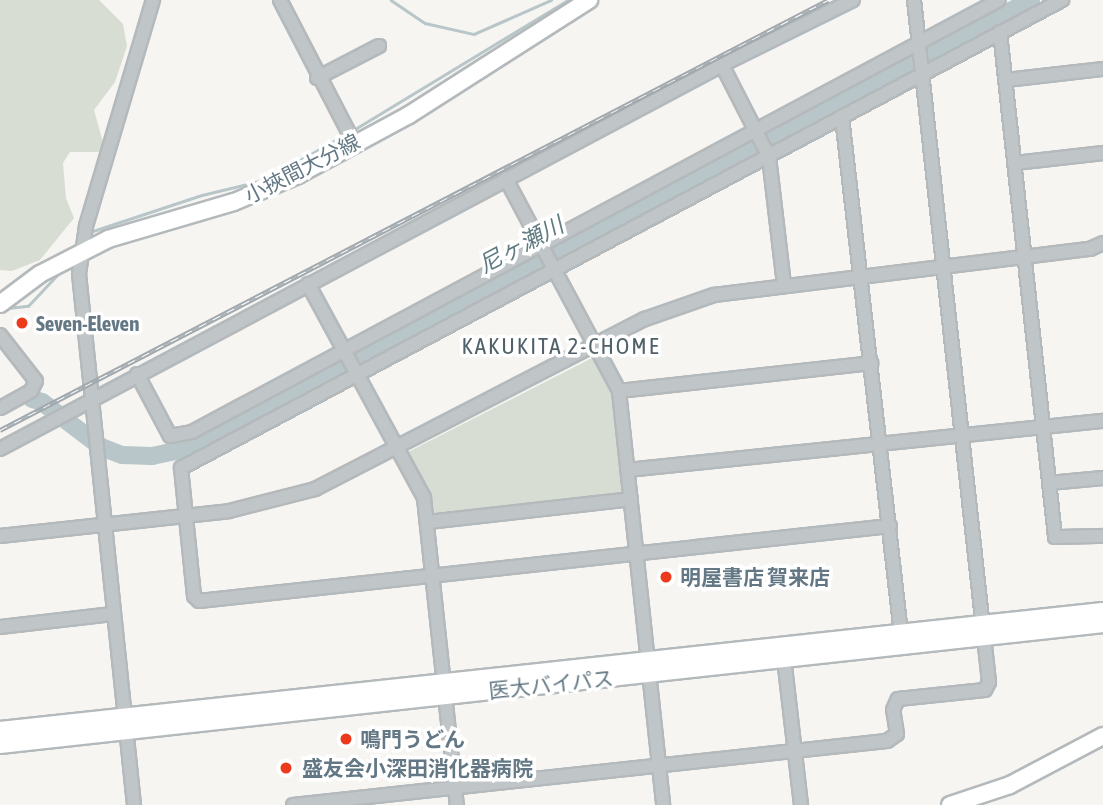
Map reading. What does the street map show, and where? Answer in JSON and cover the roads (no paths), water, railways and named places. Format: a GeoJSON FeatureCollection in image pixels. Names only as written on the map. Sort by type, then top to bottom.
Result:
{"type":"FeatureCollection","features":[{"type":"Feature","properties":{"kind":"main road","name":"小挾間大分線"},"geometry":{"type":"LineString","coordinates":[[0,304],[80,253],[133,229],[251,196],[410,115],[583,2]]}},
{"type":"Feature","properties":{"kind":"main road","name":"医大バイパス"},"geometry":{"type":"LineString","coordinates":[[648,666],[784,658],[1103,611]]}},
{"type":"Feature","properties":{"kind":"main road","name":"医大バイパス"},"geometry":{"type":"LineString","coordinates":[[0,745],[125,724],[648,666],[901,632],[1103,624]]}},
{"type":"Feature","properties":{"kind":"main road","name":"医大バイパス"},"geometry":{"type":"LineString","coordinates":[[0,730],[125,724]]}},
{"type":"Feature","properties":{"kind":"main road"},"geometry":{"type":"LineString","coordinates":[[950,805],[1010,785],[1103,736]]}},
{"type":"Feature","properties":{"kind":"street"},"geometry":{"type":"LineString","coordinates":[[134,805],[91,423],[80,253],[153,0]]}},
{"type":"Feature","properties":{"kind":"street"},"geometry":{"type":"LineString","coordinates":[[280,0],[317,78],[354,143]]}},
{"type":"Feature","properties":{"kind":"street"},"geometry":{"type":"LineString","coordinates":[[0,449],[89,399],[722,65],[853,0]]}},
{"type":"Feature","properties":{"kind":"street"},"geometry":{"type":"LineString","coordinates":[[293,805],[894,740],[898,699],[981,694],[989,682],[914,0]]}},
{"type":"Feature","properties":{"kind":"street"},"geometry":{"type":"LineString","coordinates":[[137,374],[168,434],[176,438],[920,48],[999,0]]}},
{"type":"Feature","properties":{"kind":"street"},"geometry":{"type":"LineString","coordinates":[[890,526],[199,601],[194,596],[182,467],[556,273],[921,72],[1062,0]]}},
{"type":"Feature","properties":{"kind":"street"},"geometry":{"type":"LineString","coordinates":[[1000,32],[1055,537],[1060,541],[1103,536]]}},
{"type":"Feature","properties":{"kind":"street"},"geometry":{"type":"LineString","coordinates":[[317,78],[379,46]]}},
{"type":"Feature","properties":{"kind":"street"},"geometry":{"type":"LineString","coordinates":[[722,65],[768,156],[784,284]]}},
{"type":"Feature","properties":{"kind":"street"},"geometry":{"type":"LineString","coordinates":[[1006,80],[1103,69]]}},
{"type":"Feature","properties":{"kind":"street"},"geometry":{"type":"LineString","coordinates":[[842,117],[901,632]]}},
{"type":"Feature","properties":{"kind":"street"},"geometry":{"type":"LineString","coordinates":[[1015,163],[1103,153]]}},
{"type":"Feature","properties":{"kind":"street"},"geometry":{"type":"LineString","coordinates":[[506,179],[619,391],[663,805]]}},
{"type":"Feature","properties":{"kind":"street"},"geometry":{"type":"LineString","coordinates":[[0,536],[240,509],[303,493],[398,449],[594,345],[688,303],[784,284],[1090,249],[1103,243]]}},
{"type":"Feature","properties":{"kind":"street"},"geometry":{"type":"LineString","coordinates":[[308,284],[422,493],[457,805]]}},
{"type":"Feature","properties":{"kind":"street"},"geometry":{"type":"LineString","coordinates":[[0,335],[36,381],[31,391],[0,408]]}},
{"type":"Feature","properties":{"kind":"street"},"geometry":{"type":"LineString","coordinates":[[619,391],[871,363]]}},
{"type":"Feature","properties":{"kind":"street"},"geometry":{"type":"LineString","coordinates":[[627,470],[1103,421]]}},
{"type":"Feature","properties":{"kind":"street"},"geometry":{"type":"LineString","coordinates":[[1049,483],[1103,478]]}},
{"type":"Feature","properties":{"kind":"street"},"geometry":{"type":"LineString","coordinates":[[427,522],[631,499]]}},
{"type":"Feature","properties":{"kind":"street"},"geometry":{"type":"LineString","coordinates":[[0,628],[113,614]]}},
{"type":"Feature","properties":{"kind":"street"},"geometry":{"type":"LineString","coordinates":[[784,658],[801,805],[795,805]]}},
{"type":"Feature","properties":{"kind":"waterway"},"geometry":{"type":"LineString","coordinates":[[391,0],[425,23],[474,34],[551,0]]}},
{"type":"Feature","properties":{"kind":"waterway"},"geometry":{"type":"LineString","coordinates":[[355,129],[568,0]]}},
{"type":"Feature","properties":{"kind":"waterway","name":"尼ヶ瀬川"},"geometry":{"type":"LineString","coordinates":[[32,399],[42,402],[101,447],[122,455],[152,456],[195,447],[1031,0]]}},
{"type":"Feature","properties":{"kind":"waterway"},"geometry":{"type":"LineString","coordinates":[[90,232],[202,195],[264,180],[345,135]]}},
{"type":"Feature","properties":{"kind":"waterway"},"geometry":{"type":"LineString","coordinates":[[8,308],[28,306],[59,273]]}},
{"type":"Feature","properties":{"kind":"railway"},"geometry":{"type":"LineString","coordinates":[[0,430],[828,0]]}},
{"type":"Feature","properties":{"kind":"place","name":"Seven-Eleven"},"geometry":{"type":"Point","coordinates":[22,323]}},
{"type":"Feature","properties":{"kind":"place","name":"明屋書店 賀来店"},"geometry":{"type":"Point","coordinates":[666,577]}},
{"type":"Feature","properties":{"kind":"place","name":"鳴門うどん"},"geometry":{"type":"Point","coordinates":[346,739]}},
{"type":"Feature","properties":{"kind":"place","name":"盛友会小深田消化器病院"},"geometry":{"type":"Point","coordinates":[286,768]}},
{"type":"Feature","properties":{"kind":"district","name":"KAKUKITA 2-CHOME"},"geometry":{"type":"Point","coordinates":[561,346]}}]}
